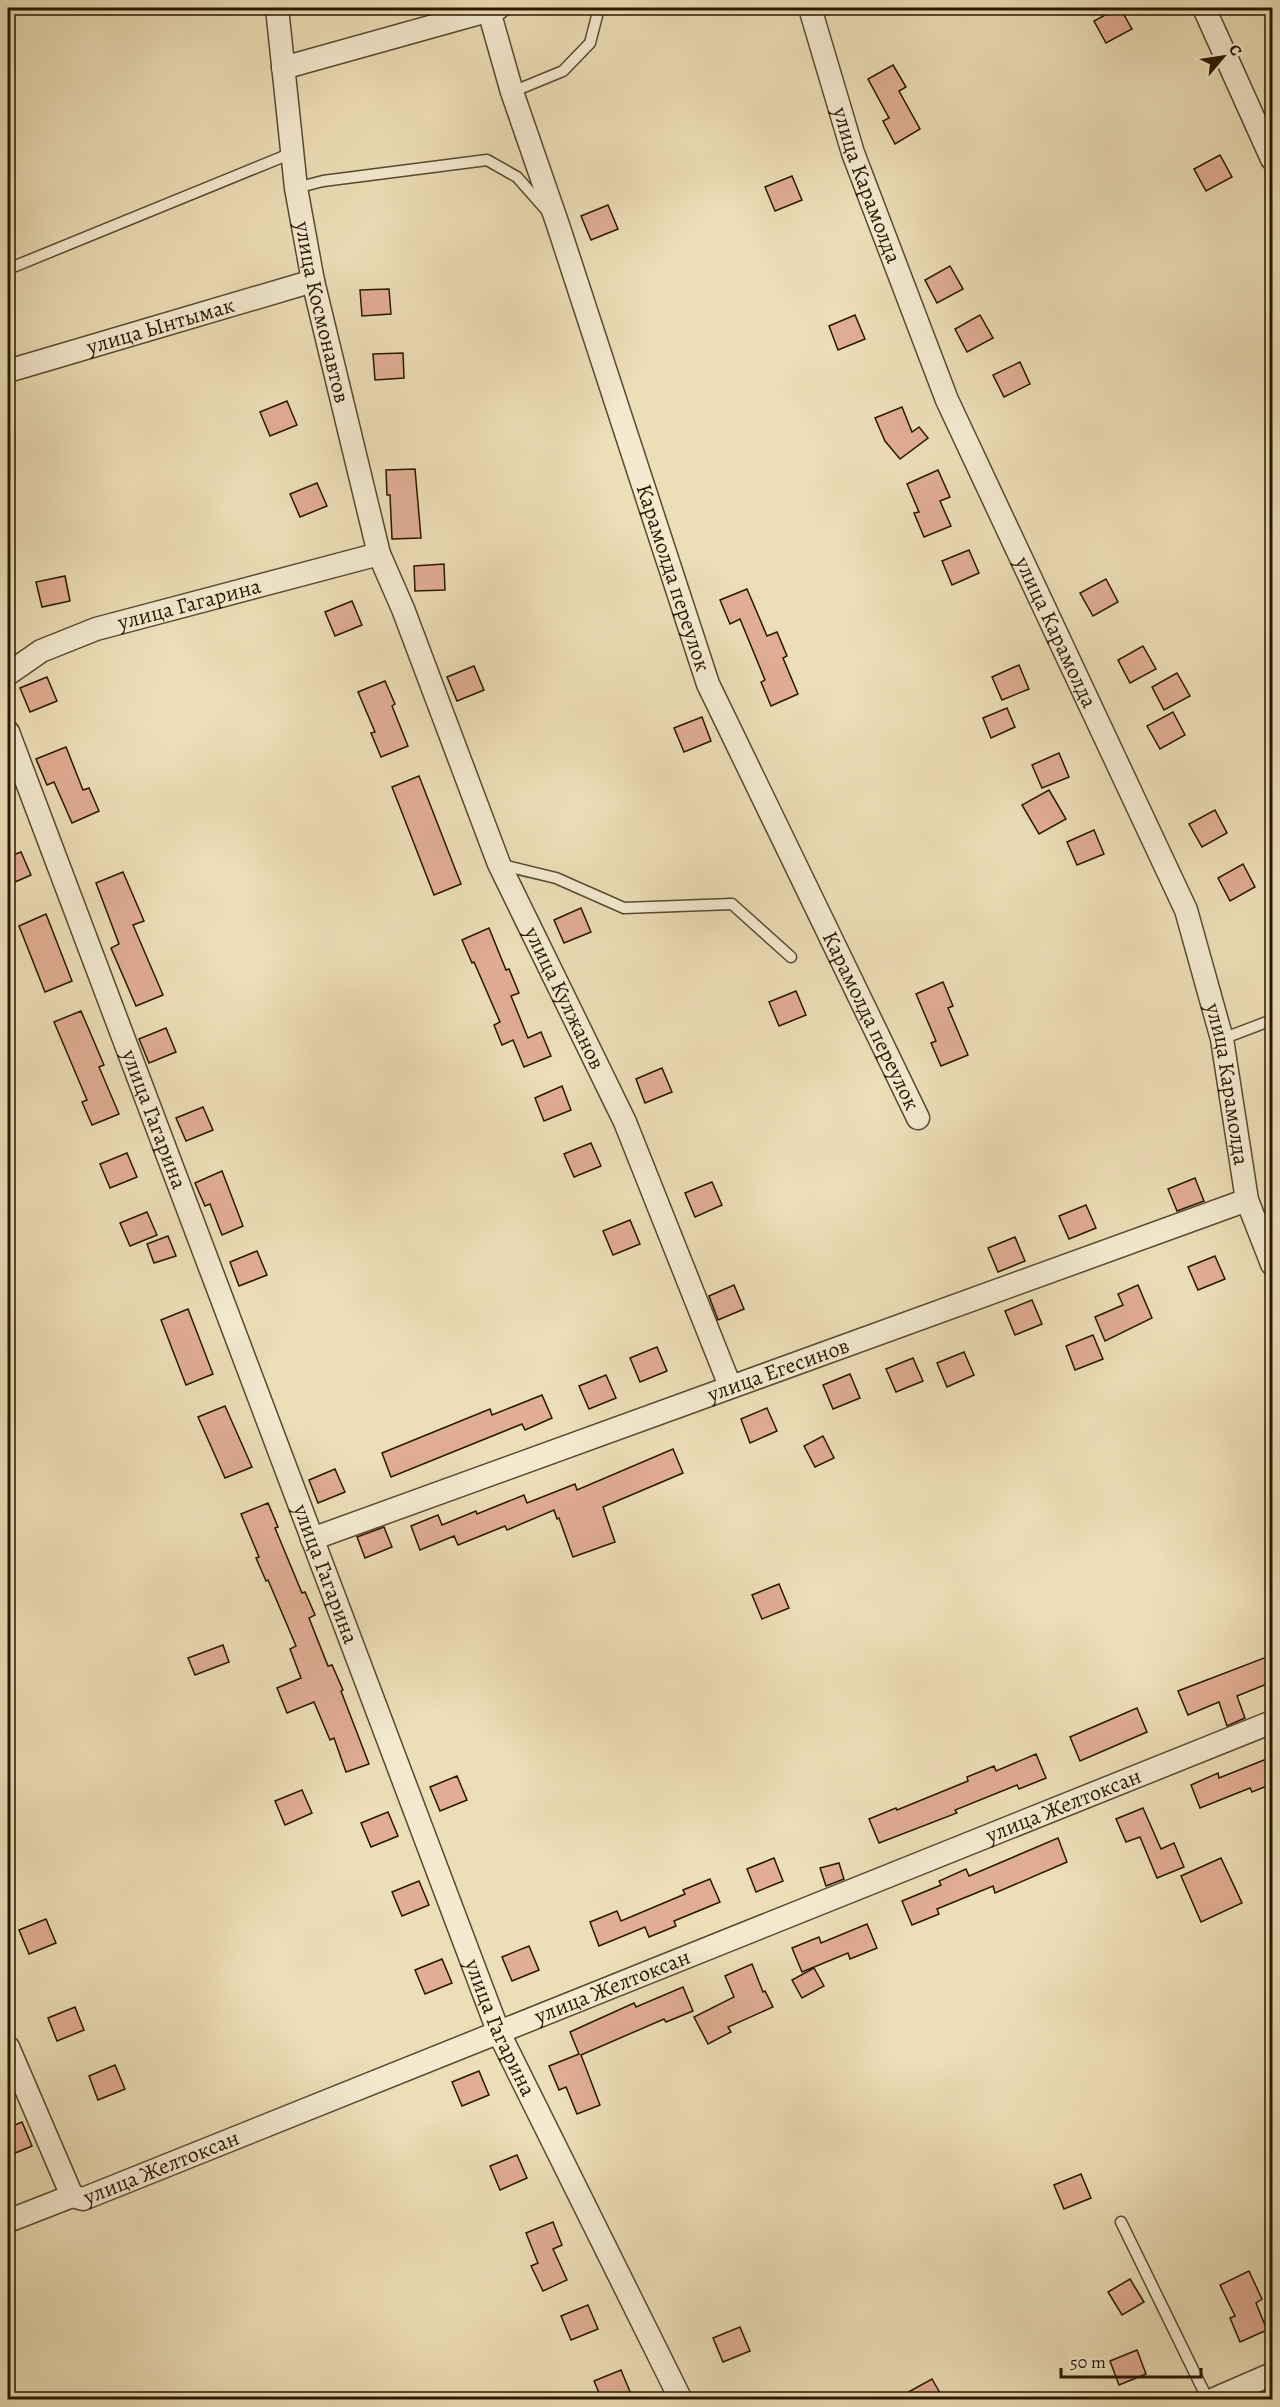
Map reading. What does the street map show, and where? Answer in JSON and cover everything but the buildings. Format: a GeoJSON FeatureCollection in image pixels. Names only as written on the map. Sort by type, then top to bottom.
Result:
{"type":"FeatureCollection","features":[{"type":"Feature","properties":{"kind":"street","name":"улица Космонавтов"},"geometry":{"type":"LineString","coordinates":[[277,8],[296,188],[313,281],[379,554],[403,609]]}},
{"type":"Feature","properties":{"kind":"street","name":"улица Карамолда"},"geometry":{"type":"LineString","coordinates":[[810,8],[853,153],[947,400],[1186,910],[1222,1039],[1247,1200],[1272,1263]]}},
{"type":"Feature","properties":{"kind":"street"},"geometry":{"type":"LineString","coordinates":[[1204,8],[1272,159]]}},
{"type":"Feature","properties":{"kind":"street"},"geometry":{"type":"LineString","coordinates":[[283,68],[494,9]]}},
{"type":"Feature","properties":{"kind":"street","name":"Карамолда переулок"},"geometry":{"type":"LineString","coordinates":[[494,9],[512,92],[558,225],[708,684],[918,1118]]}},
{"type":"Feature","properties":{"kind":"street","name":"улица Ынтымак"},"geometry":{"type":"LineString","coordinates":[[8,371],[313,281]]}},
{"type":"Feature","properties":{"kind":"street","name":"улица Гагарина"},"geometry":{"type":"LineString","coordinates":[[8,674],[41,651],[96,629],[379,554]]}},
{"type":"Feature","properties":{"kind":"street","name":"улица Кулжанов"},"geometry":{"type":"LineString","coordinates":[[403,609],[499,864],[625,1122],[730,1386]]}},
{"type":"Feature","properties":{"kind":"street","name":"улица Гагарина"},"geometry":{"type":"LineString","coordinates":[[8,732],[498,2031],[681,2400]]}},
{"type":"Feature","properties":{"kind":"street","name":"улица Егесинов"},"geometry":{"type":"LineString","coordinates":[[312,1539],[1247,1200]]}},
{"type":"Feature","properties":{"kind":"street","name":"улица Желтоксан"},"geometry":{"type":"LineString","coordinates":[[8,2047],[72,2196],[83,2199],[1272,1722]]}},
{"type":"Feature","properties":{"kind":"street"},"geometry":{"type":"LineString","coordinates":[[8,2220],[72,2196]]}},
{"type":"Feature","properties":{"kind":"street"},"geometry":{"type":"LineString","coordinates":[[1210,2400],[1272,2374]]}},
{"type":"Feature","properties":{"kind":"lane"},"geometry":{"type":"LineString","coordinates":[[512,92],[563,71],[590,42],[599,8]]}},
{"type":"Feature","properties":{"kind":"lane"},"geometry":{"type":"LineString","coordinates":[[8,269],[292,153]]}},
{"type":"Feature","properties":{"kind":"lane"},"geometry":{"type":"LineString","coordinates":[[296,188],[323,181],[487,160],[517,177],[558,225]]}},
{"type":"Feature","properties":{"kind":"lane"},"geometry":{"type":"LineString","coordinates":[[499,864],[556,878],[624,908],[732,904],[791,957]]}},
{"type":"Feature","properties":{"kind":"lane"},"geometry":{"type":"LineString","coordinates":[[1222,1039],[1272,1020]]}},
{"type":"Feature","properties":{"kind":"lane"},"geometry":{"type":"LineString","coordinates":[[1121,2222],[1210,2400]]}}]}
